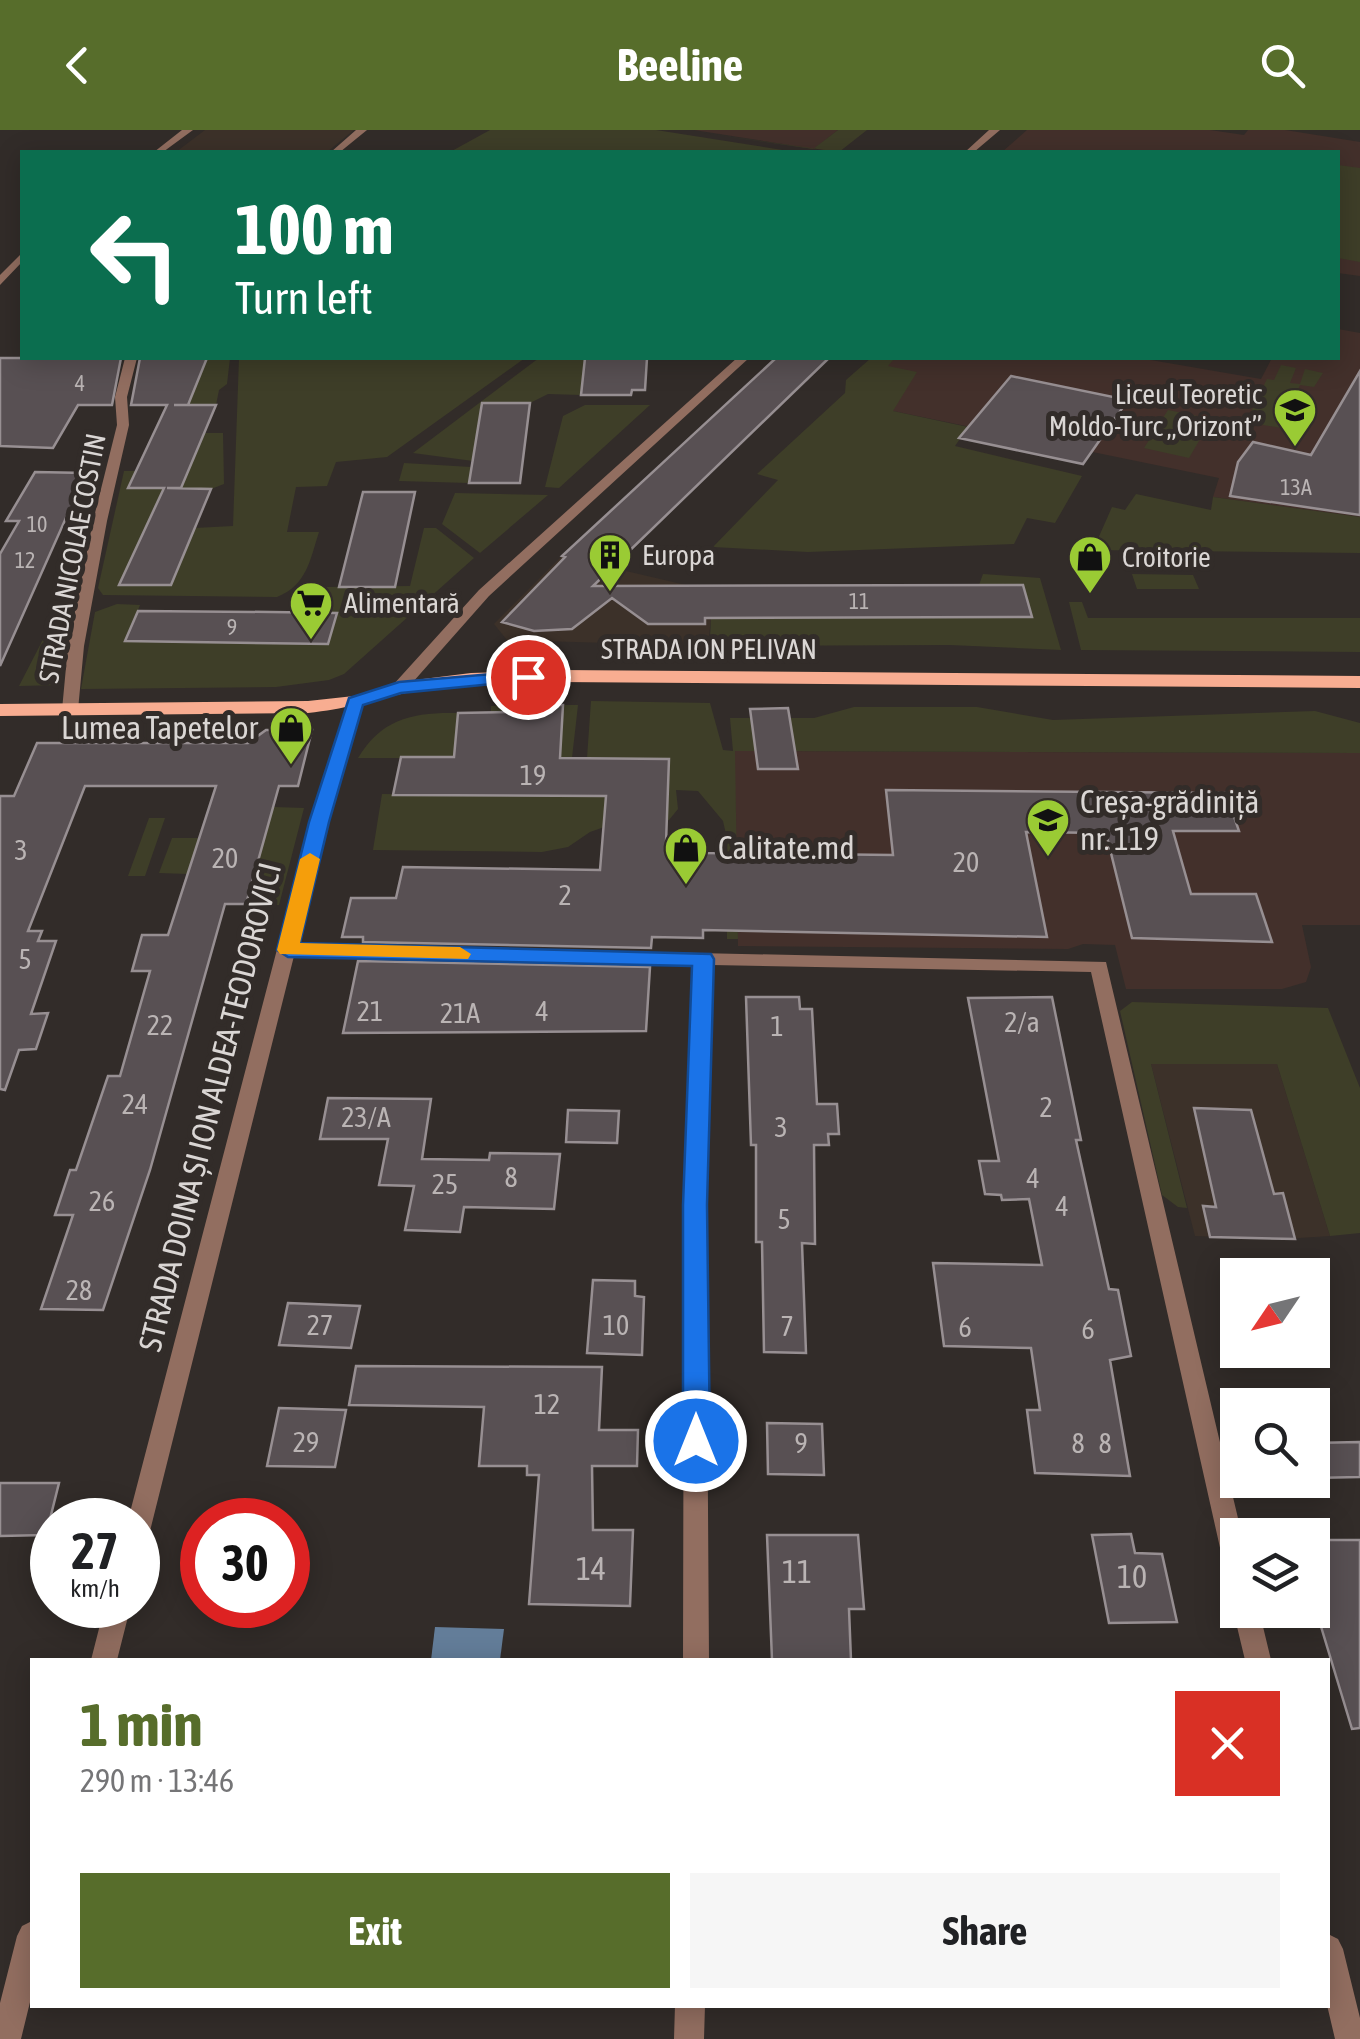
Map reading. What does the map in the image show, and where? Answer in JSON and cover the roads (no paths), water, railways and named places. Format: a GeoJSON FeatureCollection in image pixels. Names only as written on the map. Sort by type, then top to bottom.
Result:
{"type":"FeatureCollection","features":[{"type":"Feature","properties":{"kind":"main road","name":"STRADA ION PELIVAN"},"geometry":{"type":"LineString","coordinates":[[0,710],[300,707],[356,702],[399,688],[491,678],[1360,682]]}},
{"type":"Feature","properties":{"kind":"street"},"geometry":{"type":"LineString","coordinates":[[161,150],[188,130]]}},
{"type":"Feature","properties":{"kind":"street"},"geometry":{"type":"LineString","coordinates":[[337,150],[362,130]]}},
{"type":"Feature","properties":{"kind":"street"},"geometry":{"type":"LineString","coordinates":[[971,150],[995,130]]}},
{"type":"Feature","properties":{"kind":"street"},"geometry":{"type":"LineString","coordinates":[[0,282],[20,258]]}},
{"type":"Feature","properties":{"kind":"street","name":"STRADA NICOLAE COSTIN"},"geometry":{"type":"LineString","coordinates":[[70,710],[76,646],[124,426],[121,398],[130,360]]}},
{"type":"Feature","properties":{"kind":"street"},"geometry":{"type":"LineString","coordinates":[[399,688],[440,638],[484,594],[741,360]]}},
{"type":"Feature","properties":{"kind":"street","name":"STRADA DOINA ȘI ION ALDEA-TEODOROVICI"},"geometry":{"type":"LineString","coordinates":[[146,1498],[319,822],[356,702]]}},
{"type":"Feature","properties":{"kind":"street"},"geometry":{"type":"LineString","coordinates":[[288,950],[1098,966],[1226,1518]]}},
{"type":"Feature","properties":{"kind":"street"},"geometry":{"type":"LineString","coordinates":[[696,1658],[695,1205],[703,959]]}},
{"type":"Feature","properties":{"kind":"street"},"geometry":{"type":"LineString","coordinates":[[105,1658],[112,1628]]}},
{"type":"Feature","properties":{"kind":"street"},"geometry":{"type":"LineString","coordinates":[[1250,1628],[1258,1658]]}},
{"type":"Feature","properties":{"kind":"street"},"geometry":{"type":"LineString","coordinates":[[6,2039],[30,1944]]}},
{"type":"Feature","properties":{"kind":"street"},"geometry":{"type":"LineString","coordinates":[[1330,1958],[1350,2039]]}},
{"type":"Feature","properties":{"kind":"street"},"geometry":{"type":"LineString","coordinates":[[689,2039],[690,2008]]}},
{"type":"Feature","properties":{"kind":"water"},"geometry":{"type":"Polygon","coordinates":[[[435,1627],[504,1629],[500,1658],[431,1658],[435,1627]]]}},
{"type":"Feature","properties":{"kind":"place","name":"Liceul Teoretic Moldo-Turc „Orizont”"},"geometry":{"type":"Point","coordinates":[1295,448]}},
{"type":"Feature","properties":{"kind":"place","name":"Europa"},"geometry":{"type":"Point","coordinates":[610,593]}},
{"type":"Feature","properties":{"kind":"place","name":"Croitorie"},"geometry":{"type":"Point","coordinates":[1090,595]}},
{"type":"Feature","properties":{"kind":"place","name":"Alimentară"},"geometry":{"type":"Point","coordinates":[311,641]}},
{"type":"Feature","properties":{"kind":"place","name":"Lumea Tapetelor"},"geometry":{"type":"Point","coordinates":[291,766]}},
{"type":"Feature","properties":{"kind":"place","name":"Creșa-grădiniță nr. 119"},"geometry":{"type":"Point","coordinates":[1048,858]}},
{"type":"Feature","properties":{"kind":"place","name":"Calitate.md"},"geometry":{"type":"Point","coordinates":[686,886]}}]}
